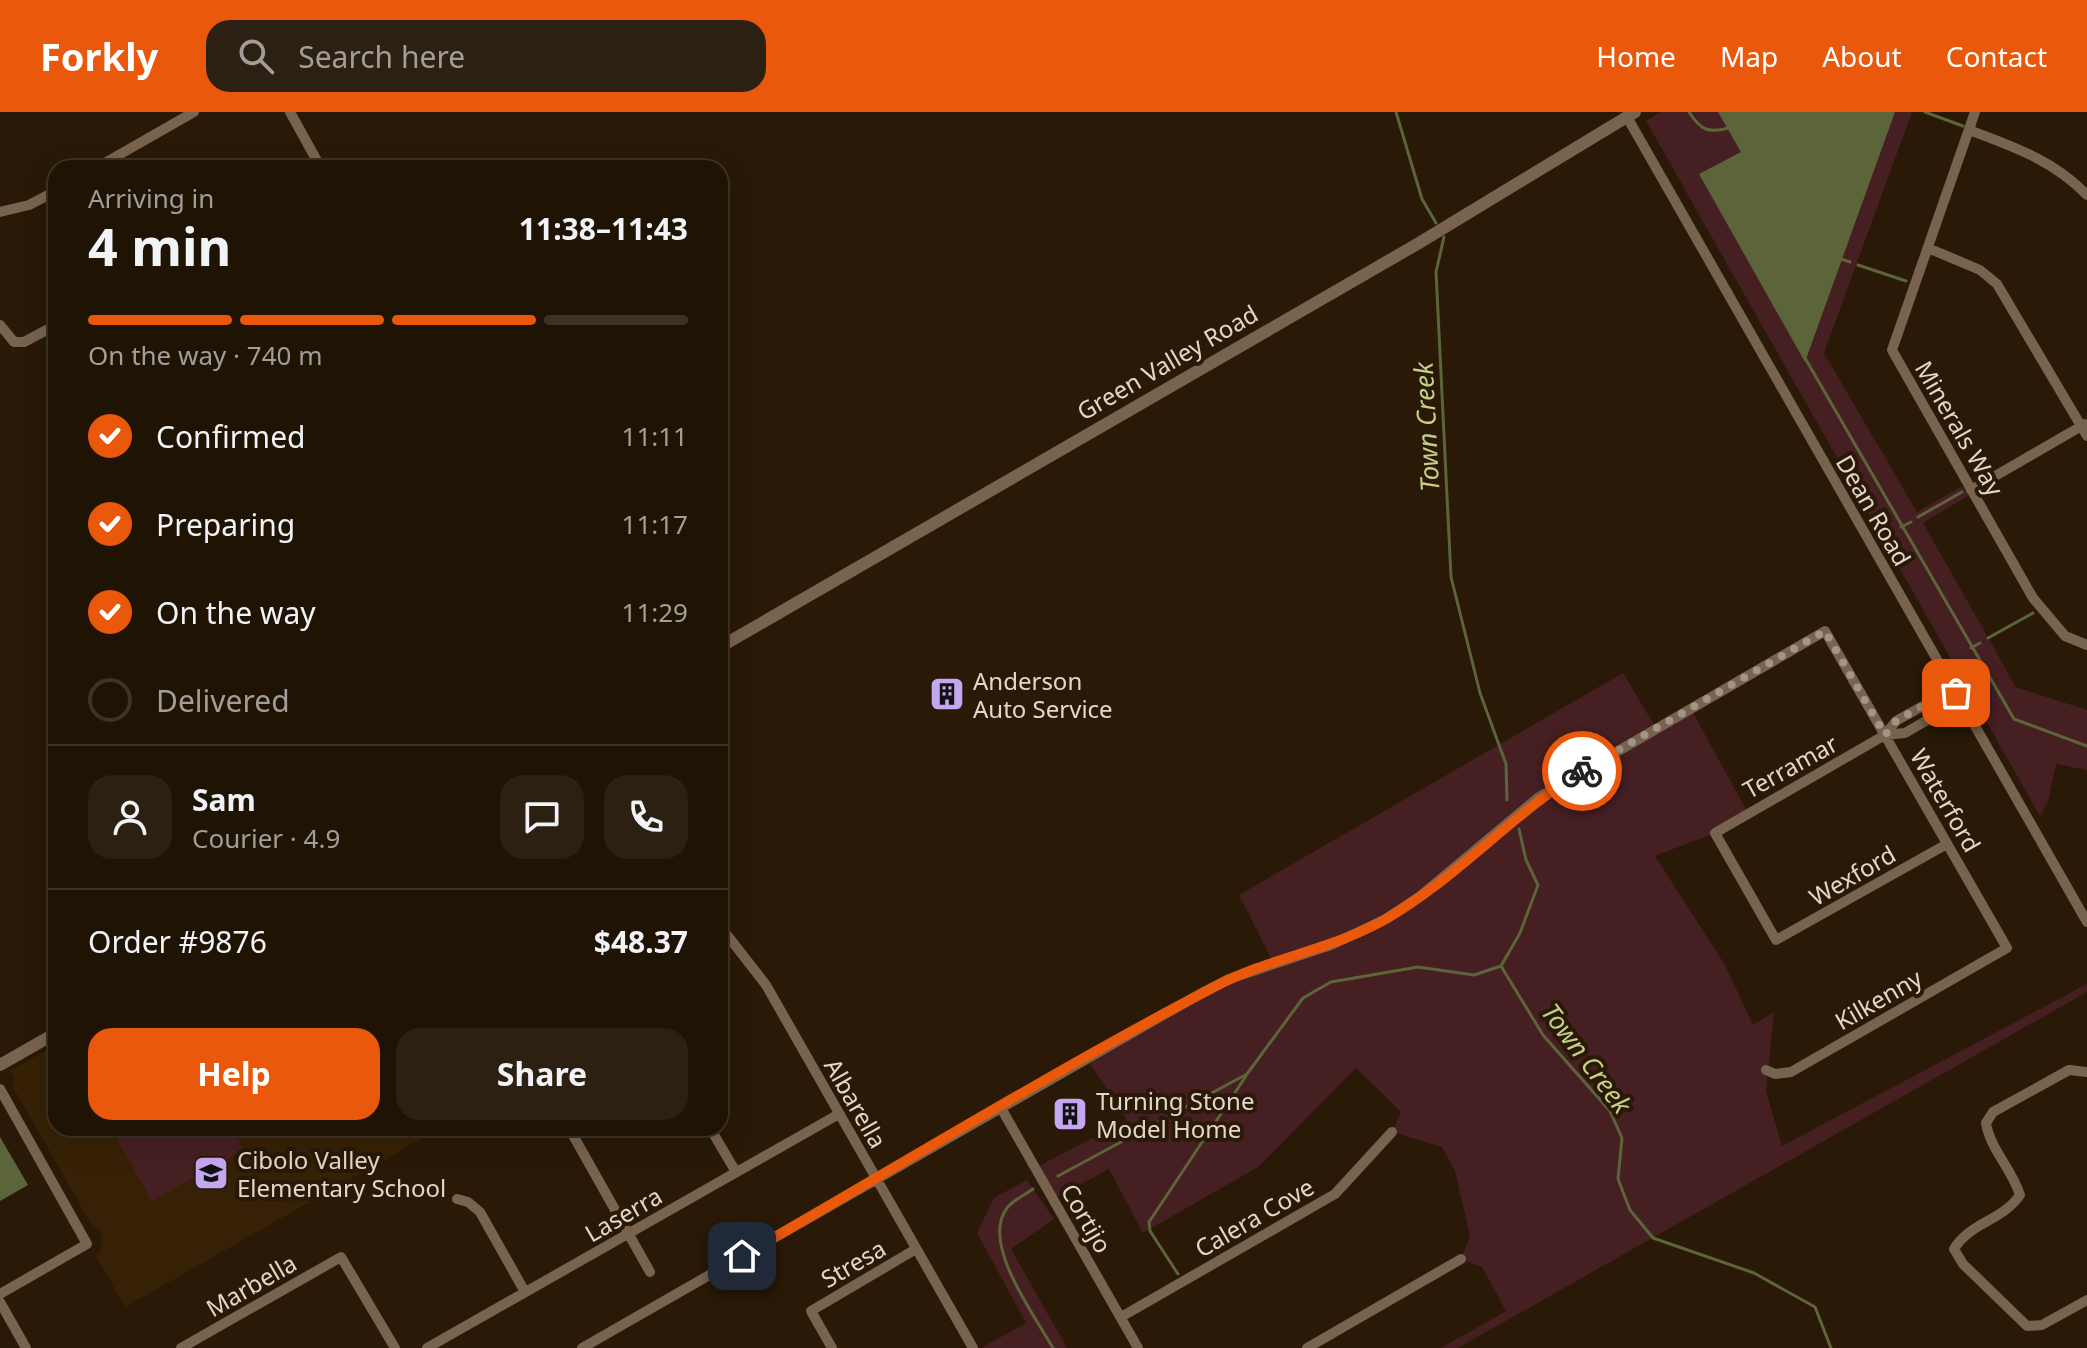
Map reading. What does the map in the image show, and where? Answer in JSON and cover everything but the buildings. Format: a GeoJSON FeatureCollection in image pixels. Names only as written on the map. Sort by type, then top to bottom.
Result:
{"type":"FeatureCollection","features":[{"type":"Feature","properties":{"kind":"street"},"geometry":{"type":"LineString","coordinates":[[110,160],[194,112]]}},
{"type":"Feature","properties":{"kind":"street"},"geometry":{"type":"LineString","coordinates":[[290,112],[317,160]]}},
{"type":"Feature","properties":{"kind":"street","name":"Minerals Way"},"geometry":{"type":"LineString","coordinates":[[1975,112],[1892,350],[2033,598],[2065,636],[2087,645]]}},
{"type":"Feature","properties":{"kind":"street","name":"Green Valley Road"},"geometry":{"type":"LineString","coordinates":[[728,642],[1419,243],[1631,114]]}},
{"type":"Feature","properties":{"kind":"street","name":"Dean Road"},"geometry":{"type":"LineString","coordinates":[[1631,114],[2087,922]]}},
{"type":"Feature","properties":{"kind":"street"},"geometry":{"type":"LineString","coordinates":[[1969,130],[2031,153],[2065,172],[2087,195]]}},
{"type":"Feature","properties":{"kind":"street"},"geometry":{"type":"LineString","coordinates":[[0,212],[29,205],[48,195]]}},
{"type":"Feature","properties":{"kind":"street"},"geometry":{"type":"LineString","coordinates":[[1928,248],[1980,270],[1997,284],[2085,428],[1971,490]]}},
{"type":"Feature","properties":{"kind":"street"},"geometry":{"type":"LineString","coordinates":[[0,325],[14,342],[24,342],[48,329]]}},
{"type":"Feature","properties":{"kind":"street","name":"Waterford"},"geometry":{"type":"LineString","coordinates":[[1001,1108],[1229,979],[1360,933],[1419,897],[1539,797],[1825,631],[2007,948]]}},
{"type":"Feature","properties":{"kind":"street","name":"Terramar"},"geometry":{"type":"LineString","coordinates":[[1776,940],[1715,833],[1885,735],[1896,721],[1953,689]]}},
{"type":"Feature","properties":{"kind":"street","name":"Terramar"},"geometry":{"type":"LineString","coordinates":[[1885,735],[1905,733],[1960,701]]}},
{"type":"Feature","properties":{"kind":"street","name":"Wexford"},"geometry":{"type":"LineString","coordinates":[[1776,940],[1947,844]]}},
{"type":"Feature","properties":{"kind":"street","name":"Albarella"},"geometry":{"type":"LineString","coordinates":[[728,936],[766,985],[973,1348]]}},
{"type":"Feature","properties":{"kind":"street","name":"Kilkenny"},"geometry":{"type":"LineString","coordinates":[[1766,1070],[1775,1074],[1791,1072],[2007,948]]}},
{"type":"Feature","properties":{"kind":"street"},"geometry":{"type":"LineString","coordinates":[[0,1065],[48,1038]]}},
{"type":"Feature","properties":{"kind":"street"},"geometry":{"type":"LineString","coordinates":[[2087,1072],[2069,1070],[1993,1112],[1986,1123],[1988,1136],[2015,1178],[2020,1195],[2009,1211],[1961,1237],[1954,1249],[1963,1264],[2027,1326],[2042,1325],[2087,1300]]}},
{"type":"Feature","properties":{"kind":"street"},"geometry":{"type":"LineString","coordinates":[[0,1089],[87,1244],[0,1294]]}},
{"type":"Feature","properties":{"kind":"street"},"geometry":{"type":"LineString","coordinates":[[582,1348],[1001,1108]]}},
{"type":"Feature","properties":{"kind":"street","name":"Cortijo"},"geometry":{"type":"LineString","coordinates":[[1001,1108],[1138,1348]]}},
{"type":"Feature","properties":{"kind":"street","name":"Laserra"},"geometry":{"type":"LineString","coordinates":[[427,1348],[839,1114]]}},
{"type":"Feature","properties":{"kind":"street","name":"Calera Cove"},"geometry":{"type":"LineString","coordinates":[[1121,1317],[1335,1194],[1392,1132]]}},
{"type":"Feature","properties":{"kind":"street"},"geometry":{"type":"LineString","coordinates":[[574,1136],[650,1272]]}},
{"type":"Feature","properties":{"kind":"street"},"geometry":{"type":"LineString","coordinates":[[715,1136],[736,1172]]}},
{"type":"Feature","properties":{"kind":"street"},"geometry":{"type":"LineString","coordinates":[[457,1199],[468,1202],[480,1212],[525,1292]]}},
{"type":"Feature","properties":{"kind":"street","name":"Stresa"},"geometry":{"type":"LineString","coordinates":[[832,1348],[811,1311],[916,1249]]}},
{"type":"Feature","properties":{"kind":"street","name":"Marbella"},"geometry":{"type":"LineString","coordinates":[[181,1348],[341,1257],[395,1348]]}},
{"type":"Feature","properties":{"kind":"street"},"geometry":{"type":"LineString","coordinates":[[1307,1348],[1461,1259]]}},
{"type":"Feature","properties":{"kind":"street"},"geometry":{"type":"LineString","coordinates":[[0,1302],[26,1348]]}},
{"type":"Feature","properties":{"kind":"shaded area"},"geometry":{"type":"Polygon","coordinates":[[[1660,112],[1912,112],[1824,353],[1917,512],[1962,486],[1971,494],[1923,523],[2016,687],[2087,710],[2087,770],[2056,764],[2048,801],[2040,816],[1646,121],[1660,112]]]}},
{"type":"Feature","properties":{"kind":"shaded area"},"geometry":{"type":"Polygon","coordinates":[[[1718,112],[1895,112],[1805,362],[1699,174],[1741,152],[1718,112]]]}},
{"type":"Feature","properties":{"kind":"shaded area"},"geometry":{"type":"Polygon","coordinates":[[[1623,673],[1656,728],[1691,709],[1748,813],[1715,833],[1655,856],[1725,965],[1753,1025],[1774,1012],[1766,1091],[1782,1146],[2087,984],[2087,992],[1458,1348],[1441,1348],[1506,1311],[1482,1267],[1461,1259],[1470,1236],[1455,1171],[1442,1147],[1392,1132],[1401,1112],[1356,1068],[1258,1167],[1143,1233],[1109,1169],[1053,1199],[1035,1168],[1127,1120],[1087,1059],[1200,994],[1274,964],[1239,895],[1623,673]]]}},
{"type":"Feature","properties":{"kind":"shaded area","name":"Cibolo Valley Elementary School"},"geometry":{"type":"Polygon","coordinates":[[[48,1050],[48,1136],[426,1136],[125,1307],[96,1256],[102,1247],[100,1231],[90,1222],[12,1085],[15,1078],[10,1071],[48,1050]]]}},
{"type":"Feature","properties":{"kind":"shaded area"},"geometry":{"type":"Polygon","coordinates":[[[124,1136],[236,1136],[244,1150],[152,1201],[117,1140],[124,1136]]]}},
{"type":"Feature","properties":{"kind":"shaded area"},"geometry":{"type":"Polygon","coordinates":[[[0,1137],[28,1185],[0,1201],[0,1137]]]}},
{"type":"Feature","properties":{"kind":"shaded area"},"geometry":{"type":"Polygon","coordinates":[[[1027,1180],[1054,1219],[1011,1249],[1067,1348],[981,1348],[1026,1323],[977,1233],[994,1198],[1027,1180]]]}},
{"type":"Feature","properties":{"kind":"waterway","name":"Town Creek"},"geometry":{"type":"LineString","coordinates":[[1396,112],[1422,199],[1436,223]]}},
{"type":"Feature","properties":{"kind":"waterway"},"geometry":{"type":"LineString","coordinates":[[1689,112],[1706,129],[1729,128]]}},
{"type":"Feature","properties":{"kind":"waterway"},"geometry":{"type":"LineString","coordinates":[[1925,112],[1963,126]]}},
{"type":"Feature","properties":{"kind":"waterway","name":"Town Creek"},"geometry":{"type":"LineString","coordinates":[[1444,237],[1436,272],[1451,577],[1480,693],[1506,764],[1507,800]]}},
{"type":"Feature","properties":{"kind":"waterway"},"geometry":{"type":"LineString","coordinates":[[1838,258],[1850,262]]}},
{"type":"Feature","properties":{"kind":"waterway"},"geometry":{"type":"LineString","coordinates":[[1858,265],[1906,281]]}},
{"type":"Feature","properties":{"kind":"waterway"},"geometry":{"type":"LineString","coordinates":[[1805,358],[2014,719],[2087,746]]}},
{"type":"Feature","properties":{"kind":"waterway"},"geometry":{"type":"LineString","coordinates":[[1918,517],[1962,492]]}},
{"type":"Feature","properties":{"kind":"waterway"},"geometry":{"type":"LineString","coordinates":[[1901,527],[1911,522]]}},
{"type":"Feature","properties":{"kind":"waterway"},"geometry":{"type":"LineString","coordinates":[[1988,638],[2033,613]]}},
{"type":"Feature","properties":{"kind":"waterway"},"geometry":{"type":"LineString","coordinates":[[1971,648],[1980,643]]}},
{"type":"Feature","properties":{"kind":"waterway","name":"Town Creek"},"geometry":{"type":"LineString","coordinates":[[1519,829],[1526,860],[1538,885],[1520,933],[1501,966],[1543,1035],[1610,1111],[1622,1138],[1618,1179],[1630,1210],[1653,1238],[1754,1273],[1815,1307],[1831,1348]]}},
{"type":"Feature","properties":{"kind":"waterway"},"geometry":{"type":"LineString","coordinates":[[1058,1176],[1247,1074],[1303,998],[1331,982],[1418,967],[1474,975],[1501,966]]}},
{"type":"Feature","properties":{"kind":"waterway"},"geometry":{"type":"LineString","coordinates":[[1178,1274],[1150,1231],[1149,1222],[1246,1076]]}},
{"type":"Feature","properties":{"kind":"waterway"},"geometry":{"type":"LineString","coordinates":[[1033,1189],[1007,1208],[1000,1223],[1000,1240],[1013,1279],[1053,1348]]}},
{"type":"Feature","properties":{"kind":"way so far"},"geometry":{"type":"LineString","coordinates":[[1582,771],[1825,631],[1885,735],[1896,721],[1953,689],[1956,693]]}},
{"type":"Feature","properties":{"kind":"place","name":"Anderson Auto Service"},"geometry":{"type":"Point","coordinates":[947,694]}},
{"type":"Feature","properties":{"kind":"place","name":"Turning Stone Model Home"},"geometry":{"type":"Point","coordinates":[1070,1114]}},
{"type":"Feature","properties":{"kind":"place","name":"Cibolo Valley Elementary School"},"geometry":{"type":"Point","coordinates":[211,1173]}},
{"type":"Feature","properties":{"kind":"route"},"geometry":{"type":"LineString","coordinates":[[742,1256],[1229,979],[1331,945],[1386,919],[1419,897],[1539,797],[1582,771]]}}]}
